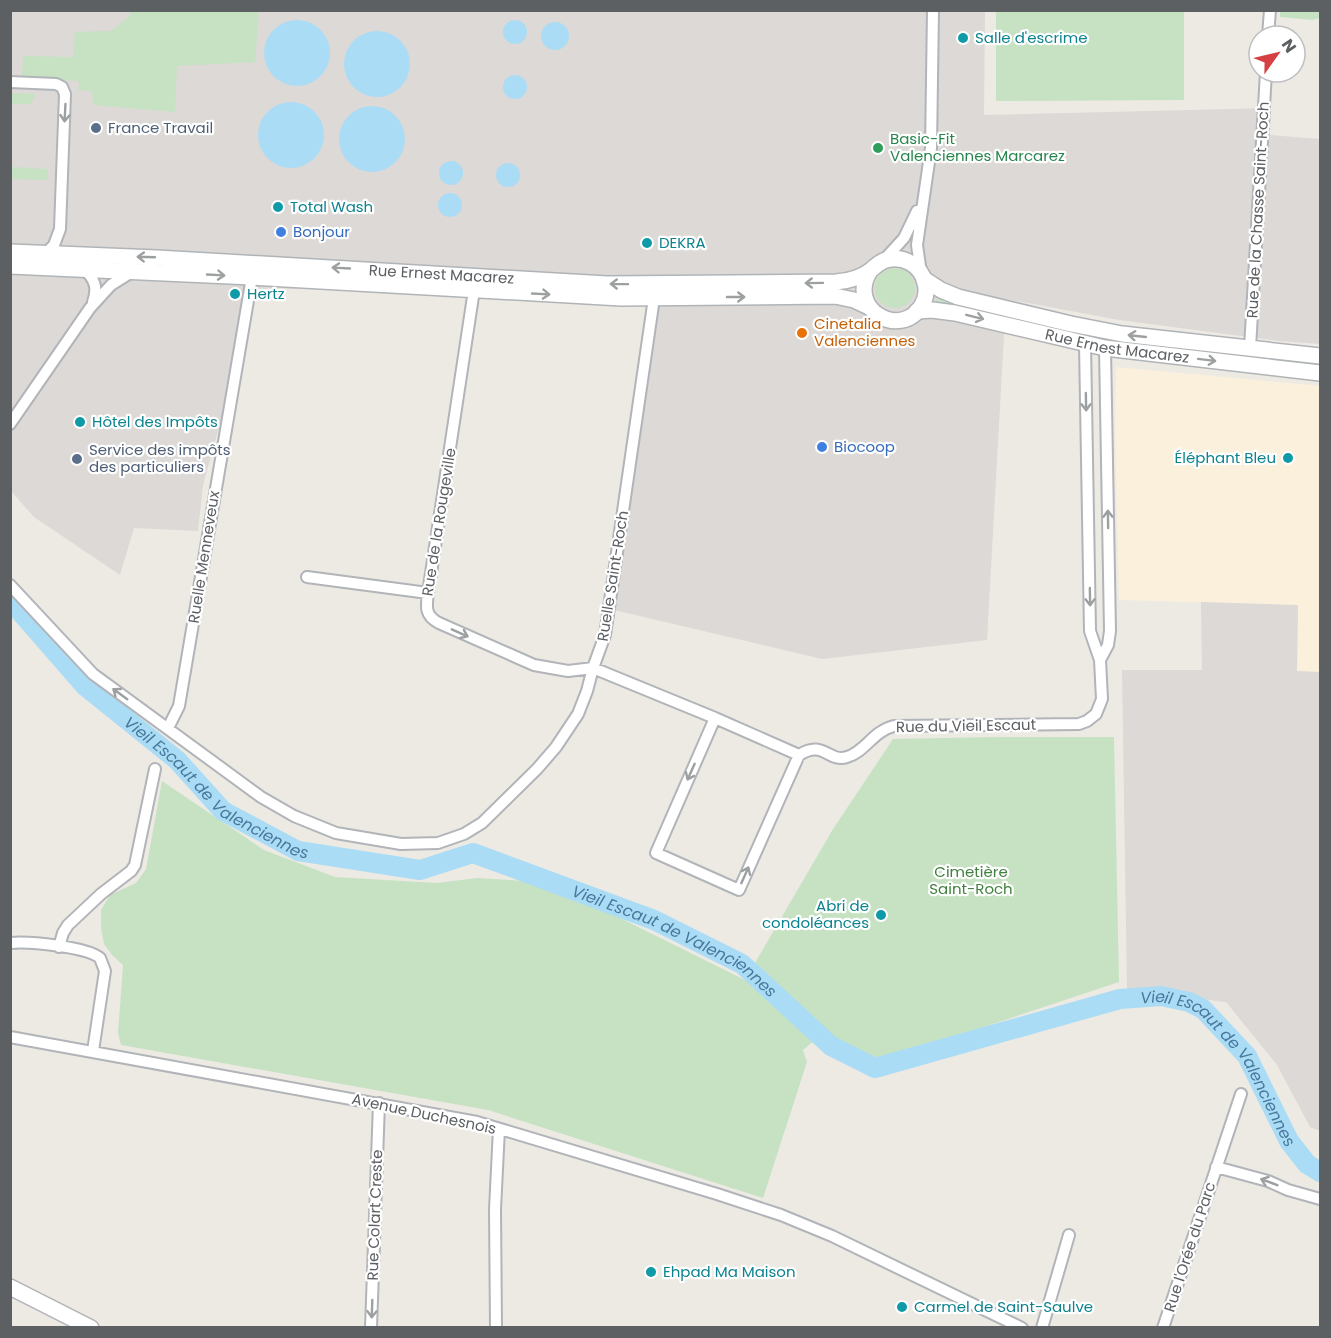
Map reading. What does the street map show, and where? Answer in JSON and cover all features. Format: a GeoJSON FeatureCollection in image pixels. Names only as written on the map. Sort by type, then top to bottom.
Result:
{"type":"FeatureCollection","features":[{"type":"Feature","properties":{"kind":"main road","name":"Rue Ernest Macarez"},"geometry":{"type":"LineString","coordinates":[[10,252],[618,284],[836,282],[849,280],[884,260],[894,258],[914,265],[922,276],[941,290],[957,297],[1083,327],[1122,334],[1320,356]]}},
{"type":"Feature","properties":{"kind":"main road","name":"Rue Ernest Macarez"},"geometry":{"type":"LineString","coordinates":[[10,266],[654,298],[835,296],[854,300],[869,307],[877,315],[890,320],[903,320],[917,312],[946,311],[1105,348],[1320,373]]}},
{"type":"Feature","properties":{"kind":"main road"},"geometry":{"type":"LineString","coordinates":[[869,307],[864,290],[865,280],[870,270]]}},
{"type":"Feature","properties":{"kind":"main road"},"geometry":{"type":"LineString","coordinates":[[917,312],[925,296],[922,276]]}},
{"type":"Feature","properties":{"kind":"main road"},"geometry":{"type":"LineString","coordinates":[[10,1287],[91,1328]]}},
{"type":"Feature","properties":{"kind":"street"},"geometry":{"type":"LineString","coordinates":[[922,276],[917,245],[931,148],[933,10]]}},
{"type":"Feature","properties":{"kind":"street"},"geometry":{"type":"LineString","coordinates":[[10,82],[56,84],[62,87],[65,93],[60,229],[54,245],[46,253]]}},
{"type":"Feature","properties":{"kind":"street","name":"Rue de la Chasse Saint-Roch"},"geometry":{"type":"LineString","coordinates":[[1250,348],[1265,84]]}},
{"type":"Feature","properties":{"kind":"street"},"geometry":{"type":"LineString","coordinates":[[884,260],[904,238],[923,194]]}},
{"type":"Feature","properties":{"kind":"street"},"geometry":{"type":"LineString","coordinates":[[84,269],[94,279],[96,288],[90,308]]}},
{"type":"Feature","properties":{"kind":"street"},"geometry":{"type":"LineString","coordinates":[[10,424],[90,308],[111,285],[135,271]]}},
{"type":"Feature","properties":{"kind":"street","name":"Ruelle Menneveux"},"geometry":{"type":"LineString","coordinates":[[168,728],[179,706],[252,277]]}},
{"type":"Feature","properties":{"kind":"street","name":"Rue de la Rougeville"},"geometry":{"type":"LineString","coordinates":[[474,290],[428,593],[428,613],[432,620],[534,664],[568,671],[593,668]]}},
{"type":"Feature","properties":{"kind":"street","name":"Ruelle Saint-Roch"},"geometry":{"type":"LineString","coordinates":[[10,585],[93,674],[261,797],[301,819],[344,836],[401,844],[438,843],[458,838],[475,827],[542,765],[566,734],[578,714],[587,691],[605,635],[654,298]]}},
{"type":"Feature","properties":{"kind":"street","name":"Rue du Vieil Escaut"},"geometry":{"type":"LineString","coordinates":[[593,668],[799,755],[807,750],[816,749],[838,758],[846,758],[882,730],[894,726],[1083,723],[1096,714],[1101,704],[1100,660],[1090,631],[1085,344]]}},
{"type":"Feature","properties":{"kind":"street","name":"Rue du Vieil Escaut"},"geometry":{"type":"LineString","coordinates":[[1100,660],[1108,645],[1110,631],[1105,348]]}},
{"type":"Feature","properties":{"kind":"street"},"geometry":{"type":"LineString","coordinates":[[1087,439],[1107,438]]}},
{"type":"Feature","properties":{"kind":"street"},"geometry":{"type":"LineString","coordinates":[[307,577],[428,593]]}},
{"type":"Feature","properties":{"kind":"street"},"geometry":{"type":"LineString","coordinates":[[715,718],[656,853],[739,890],[799,755]]}},
{"type":"Feature","properties":{"kind":"street"},"geometry":{"type":"LineString","coordinates":[[59,947],[68,925],[101,894],[131,871],[135,865],[155,770]]}},
{"type":"Feature","properties":{"kind":"street"},"geometry":{"type":"LineString","coordinates":[[10,944],[31,942],[94,954],[104,964],[105,971],[93,1052]]}},
{"type":"Feature","properties":{"kind":"street","name":"Avenue Duchesnois"},"geometry":{"type":"LineString","coordinates":[[10,1037],[470,1120],[748,1203],[800,1222],[859,1248],[1022,1328]]}},
{"type":"Feature","properties":{"kind":"street","name":"Rue l'Orée du Parc"},"geometry":{"type":"LineString","coordinates":[[1163,1328],[1241,1094]]}},
{"type":"Feature","properties":{"kind":"street","name":"Rue Colart Creste"},"geometry":{"type":"LineString","coordinates":[[371,1328],[379,1103]]}},
{"type":"Feature","properties":{"kind":"street"},"geometry":{"type":"LineString","coordinates":[[496,1328],[495,1209],[499,1129]]}},
{"type":"Feature","properties":{"kind":"street","name":"Rue l'Orée du Parc"},"geometry":{"type":"LineString","coordinates":[[1216,1167],[1268,1180],[1288,1190],[1320,1199]]}},
{"type":"Feature","properties":{"kind":"street"},"geometry":{"type":"LineString","coordinates":[[1042,1328],[1069,1235]]}},
{"type":"Feature","properties":{"kind":"shaded area"},"geometry":{"type":"Polygon","coordinates":[[[10,11],[985,11],[984,115],[1271,108],[1270,135],[1320,139],[1320,344],[1119,320],[1006,299],[987,640],[822,659],[614,610],[646,306],[348,288],[257,289],[203,485],[198,531],[134,528],[120,575],[34,517],[11,491],[10,11]]]}},
{"type":"Feature","properties":{"kind":"shaded area"},"geometry":{"type":"Polygon","coordinates":[[[1116,367],[1320,386],[1320,672],[1297,672],[1298,605],[1119,600],[1115,432],[1116,367]]]}},
{"type":"Feature","properties":{"kind":"shaded area"},"geometry":{"type":"Polygon","coordinates":[[[1201,602],[1298,605],[1297,671],[1320,672],[1320,1131],[1310,1127],[1277,1065],[1226,1002],[1127,990],[1122,670],[1202,670],[1201,602]]]}},
{"type":"Feature","properties":{"kind":"green space"},"geometry":{"type":"Polygon","coordinates":[[[129,11],[259,11],[255,62],[177,66],[175,112],[93,105],[92,91],[78,90],[79,81],[22,77],[23,56],[73,57],[75,32],[111,31],[130,16],[129,11]]]}},
{"type":"Feature","properties":{"kind":"green space"},"geometry":{"type":"Polygon","coordinates":[[[996,11],[1184,11],[1184,100],[996,101],[996,11]]]}},
{"type":"Feature","properties":{"kind":"green space"},"geometry":{"type":"Polygon","coordinates":[[[1280,11],[1320,11],[1320,18],[1312,20],[1280,17],[1280,11]]]}},
{"type":"Feature","properties":{"kind":"green space"},"geometry":{"type":"Polygon","coordinates":[[[11,93],[35,94],[31,104],[11,104],[11,93]]]}},
{"type":"Feature","properties":{"kind":"green space"},"geometry":{"type":"Polygon","coordinates":[[[11,167],[48,169],[48,180],[11,179],[11,167]]]}},
{"type":"Feature","properties":{"kind":"green space"},"geometry":{"type":"Polygon","coordinates":[[[895,268],[903,269],[909,274],[914,280],[914,296],[909,302],[903,307],[895,308],[887,307],[881,302],[876,296],[875,288],[876,280],[881,274],[887,269],[895,268]]]}},
{"type":"Feature","properties":{"kind":"green space"},"geometry":{"type":"Polygon","coordinates":[[[938,295],[1228,352],[1228,357],[1125,346],[935,304],[938,295]]]}},
{"type":"Feature","properties":{"kind":"green space","name":"Cimetière Saint-Roch"},"geometry":{"type":"Polygon","coordinates":[[[1114,737],[1119,982],[876,1063],[825,1032],[803,1050],[807,1062],[763,1198],[488,1110],[121,1045],[118,1033],[123,965],[104,944],[101,910],[110,895],[136,883],[146,869],[162,781],[264,850],[335,877],[437,883],[477,878],[525,881],[616,916],[745,980],[833,829],[893,739],[1114,737]]]}},
{"type":"Feature","properties":{"kind":"water"},"geometry":{"type":"Polygon","coordinates":[[[291,20],[303,20],[321,29],[328,40],[330,53],[328,66],[321,77],[310,84],[291,86],[278,81],[269,72],[264,59],[264,47],[269,34],[278,25],[291,20]]]}},
{"type":"Feature","properties":{"kind":"water"},"geometry":{"type":"Polygon","coordinates":[[[515,20],[524,23],[527,32],[524,41],[515,44],[506,41],[503,32],[506,23],[515,20]]]}},
{"type":"Feature","properties":{"kind":"water"},"geometry":{"type":"Polygon","coordinates":[[[555,22],[565,26],[569,36],[565,46],[555,50],[545,46],[541,36],[545,26],[555,22]]]}},
{"type":"Feature","properties":{"kind":"water"},"geometry":{"type":"Polygon","coordinates":[[[371,31],[383,31],[401,40],[408,51],[410,64],[408,77],[401,88],[390,95],[371,97],[358,92],[349,83],[344,70],[344,58],[349,45],[358,36],[371,31]]]}},
{"type":"Feature","properties":{"kind":"water"},"geometry":{"type":"Polygon","coordinates":[[[515,75],[524,78],[527,87],[524,96],[515,99],[506,96],[503,87],[506,78],[515,75]]]}},
{"type":"Feature","properties":{"kind":"water"},"geometry":{"type":"Polygon","coordinates":[[[284,102],[298,102],[310,107],[319,116],[324,135],[322,148],[315,159],[298,168],[284,168],[272,163],[263,154],[258,142],[258,128],[263,116],[272,107],[284,102]]]}},
{"type":"Feature","properties":{"kind":"water"},"geometry":{"type":"Polygon","coordinates":[[[366,106],[378,106],[396,115],[403,126],[405,139],[403,152],[396,163],[385,170],[366,172],[353,167],[344,158],[339,145],[339,133],[344,120],[353,111],[366,106]]]}},
{"type":"Feature","properties":{"kind":"water"},"geometry":{"type":"Polygon","coordinates":[[[451,161],[460,164],[463,173],[460,182],[451,185],[442,182],[439,173],[442,164],[451,161]]]}},
{"type":"Feature","properties":{"kind":"water"},"geometry":{"type":"Polygon","coordinates":[[[508,163],[517,166],[520,175],[517,184],[508,187],[499,184],[496,175],[499,166],[508,163]]]}},
{"type":"Feature","properties":{"kind":"water"},"geometry":{"type":"Polygon","coordinates":[[[450,193],[459,196],[462,205],[459,214],[450,217],[441,214],[438,205],[441,196],[450,193]]]}},
{"type":"Feature","properties":{"kind":"waterway","name":"Vieil Escaut de Valenciennes"},"geometry":{"type":"LineString","coordinates":[[10,600],[85,686],[177,760],[223,811],[298,851],[420,870],[473,853],[654,920],[742,964],[831,1046],[875,1068],[1120,999],[1161,996],[1189,1002],[1203,1009],[1247,1056],[1289,1141],[1307,1164],[1320,1172]]}},
{"type":"Feature","properties":{"kind":"place","name":"Salle d'escrime"},"geometry":{"type":"Point","coordinates":[963,38]}},
{"type":"Feature","properties":{"kind":"place","name":"France Travail"},"geometry":{"type":"Point","coordinates":[96,128]}},
{"type":"Feature","properties":{"kind":"place","name":"Basic-Fit Valenciennes Marcarez"},"geometry":{"type":"Point","coordinates":[878,148]}},
{"type":"Feature","properties":{"kind":"place","name":"Total Wash"},"geometry":{"type":"Point","coordinates":[278,207]}},
{"type":"Feature","properties":{"kind":"place","name":"Bonjour"},"geometry":{"type":"Point","coordinates":[281,232]}},
{"type":"Feature","properties":{"kind":"place","name":"DEKRA"},"geometry":{"type":"Point","coordinates":[647,243]}},
{"type":"Feature","properties":{"kind":"place","name":"Hertz"},"geometry":{"type":"Point","coordinates":[235,294]}},
{"type":"Feature","properties":{"kind":"place","name":"Cinetalia Valenciennes"},"geometry":{"type":"Point","coordinates":[802,333]}},
{"type":"Feature","properties":{"kind":"place","name":"Hôtel des Impôts"},"geometry":{"type":"Point","coordinates":[80,422]}},
{"type":"Feature","properties":{"kind":"place","name":"Biocoop"},"geometry":{"type":"Point","coordinates":[822,447]}},
{"type":"Feature","properties":{"kind":"place","name":"Éléphant Bleu"},"geometry":{"type":"Point","coordinates":[1288,458]}},
{"type":"Feature","properties":{"kind":"place","name":"Service des impôts des particuliers"},"geometry":{"type":"Point","coordinates":[77,459]}},
{"type":"Feature","properties":{"kind":"place","name":"Abri de condoléances"},"geometry":{"type":"Point","coordinates":[881,915]}},
{"type":"Feature","properties":{"kind":"place","name":"Ehpad Ma Maison"},"geometry":{"type":"Point","coordinates":[651,1272]}},
{"type":"Feature","properties":{"kind":"place","name":"Carmel de Saint-Saulve"},"geometry":{"type":"Point","coordinates":[902,1307]}}]}
